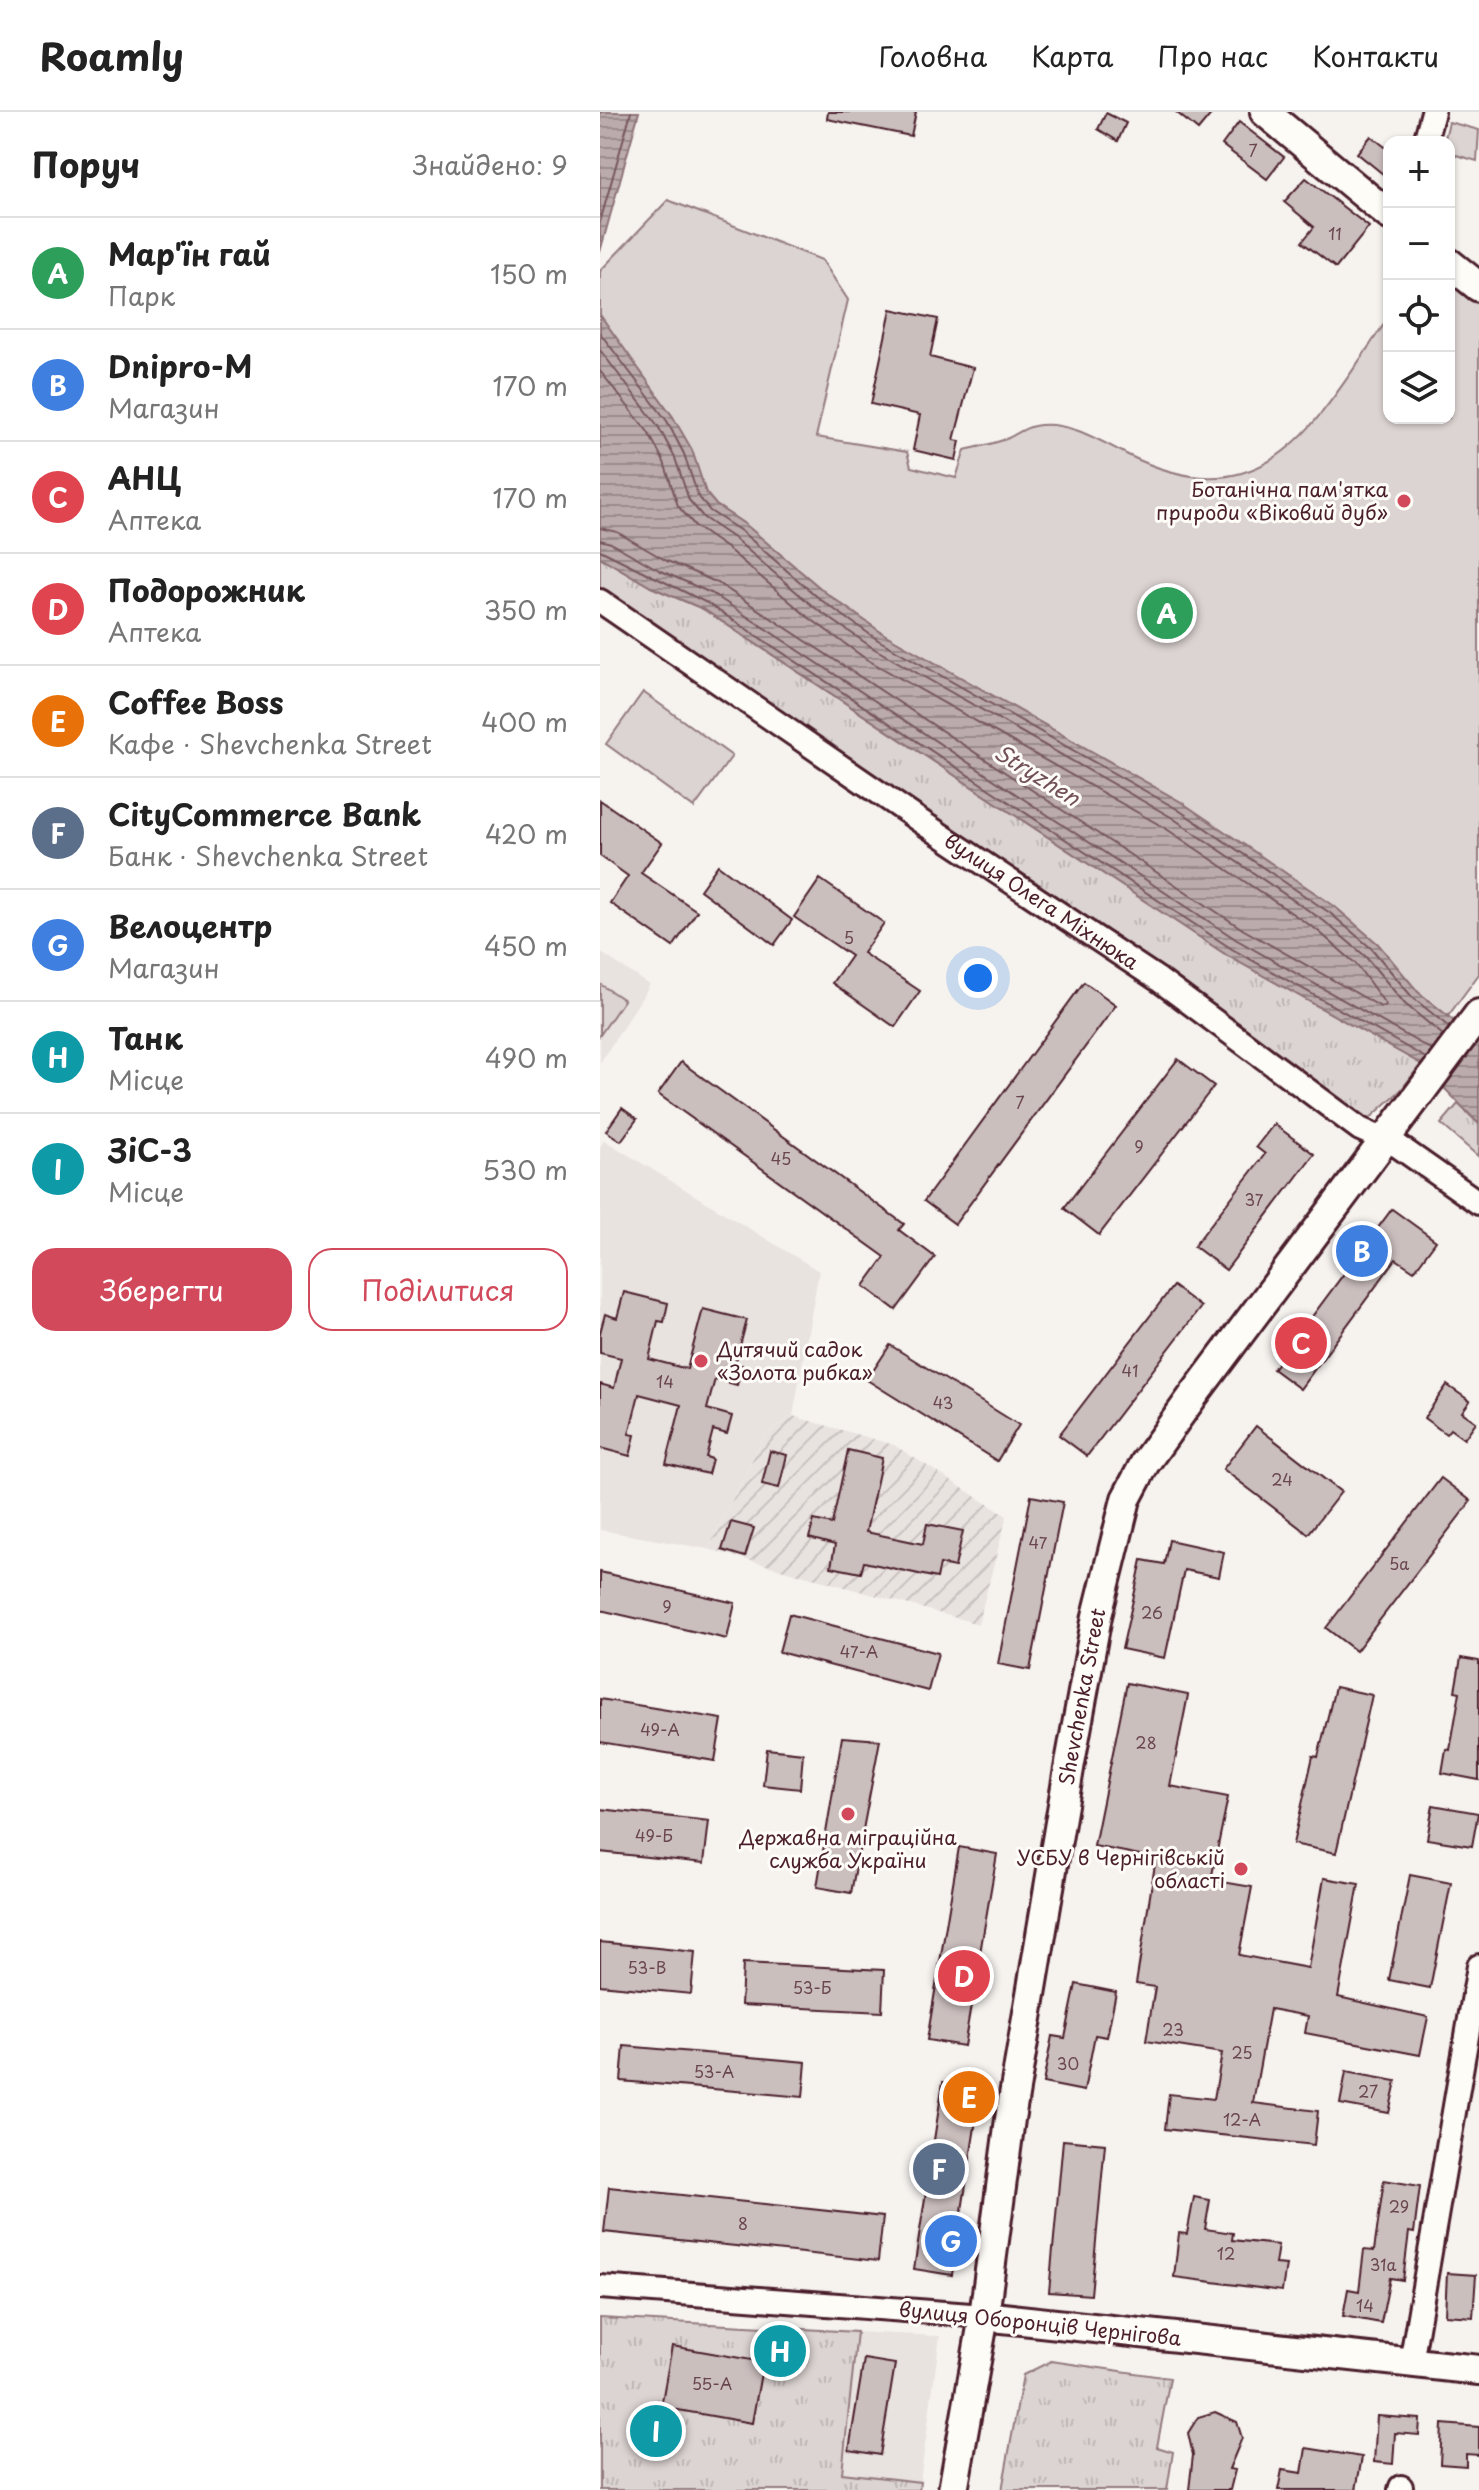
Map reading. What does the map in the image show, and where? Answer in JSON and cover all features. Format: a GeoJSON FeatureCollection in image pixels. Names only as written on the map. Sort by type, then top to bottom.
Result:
{"type":"FeatureCollection","features":[{"type":"Feature","properties":{"kind":"main road"},"geometry":{"type":"LineString","coordinates":[[1265,112],[1383,210]]}},
{"type":"Feature","properties":{"kind":"main road"},"geometry":{"type":"LineString","coordinates":[[1455,268],[1479,287]]}},
{"type":"Feature","properties":{"kind":"main road","name":"Shevchenka Street"},"geometry":{"type":"LineString","coordinates":[[953,2490],[984,2316],[1010,2119],[1070,1763],[1097,1616],[1126,1499],[1145,1463],[1193,1396],[1479,1014]]}},
{"type":"Feature","properties":{"kind":"main road","name":"вулиця Оборонців Чернігова"},"geometry":{"type":"LineString","coordinates":[[984,2316],[1479,2370]]}},
{"type":"Feature","properties":{"kind":"street"},"geometry":{"type":"LineString","coordinates":[[1427,136],[1433,112]]}},
{"type":"Feature","properties":{"kind":"street","name":"вулиця Олега Міхнюка"},"geometry":{"type":"LineString","coordinates":[[600,601],[1159,980],[1360,1129],[1398,1146],[1479,1203]]}},
{"type":"Feature","properties":{"kind":"street"},"geometry":{"type":"LineString","coordinates":[[1411,2363],[1479,1966]]}},
{"type":"Feature","properties":{"kind":"street","name":"вулиця Оборонців Чернігова"},"geometry":{"type":"LineString","coordinates":[[600,2287],[984,2316]]}},
{"type":"Feature","properties":{"kind":"shaded area"},"geometry":{"type":"Polygon","coordinates":[[[600,952],[650,985],[600,1063],[600,952]]]}},
{"type":"Feature","properties":{"kind":"shaded area","name":"Дитячий садок «Золота рибка»"},"geometry":{"type":"Polygon","coordinates":[[[604,1140],[819,1271],[793,1416],[764,1436],[708,1549],[600,1530],[600,1148],[604,1140]]]}},
{"type":"Feature","properties":{"kind":"shaded area"},"geometry":{"type":"Polygon","coordinates":[[[793,1416],[894,1445],[1007,1516],[978,1624],[708,1549],[764,1436],[793,1416]]]}},
{"type":"Feature","properties":{"kind":"shaded area"},"geometry":{"type":"Polygon","coordinates":[[[857,2332],[940,2336],[920,2482],[842,2474],[857,2332]]]}},
{"type":"Feature","properties":{"kind":"green space"},"geometry":{"type":"Polygon","coordinates":[[[1449,122],[1479,130],[1477,161],[1455,155],[1455,136],[1446,136],[1449,122]]]}},
{"type":"Feature","properties":{"kind":"green space"},"geometry":{"type":"Polygon","coordinates":[[[668,200],[822,260],[848,300],[816,437],[907,452],[911,467],[956,478],[965,450],[1001,441],[1030,427],[1046,425],[1082,432],[1175,473],[1217,477],[1253,469],[1284,451],[1312,424],[1383,326],[1383,424],[1455,424],[1455,284],[1479,303],[1479,974],[1448,1016],[1418,992],[1378,944],[1334,906],[1181,802],[882,633],[826,593],[746,525],[716,505],[706,493],[673,417],[600,315],[600,271],[668,200]]]}},
{"type":"Feature","properties":{"kind":"green space"},"geometry":{"type":"Polygon","coordinates":[[[600,557],[651,587],[703,609],[1228,956],[1421,1064],[1401,1090],[1367,1121],[1153,964],[600,589],[600,557]]]}},
{"type":"Feature","properties":{"kind":"green space"},"geometry":{"type":"Polygon","coordinates":[[[643,692],[732,756],[694,808],[606,744],[643,692]]]}},
{"type":"Feature","properties":{"kind":"green space"},"geometry":{"type":"Polygon","coordinates":[[[600,984],[624,1000],[600,1035],[600,984]]]}},
{"type":"Feature","properties":{"kind":"green space"},"geometry":{"type":"Polygon","coordinates":[[[1458,1104],[1479,1124],[1479,1157],[1441,1124],[1458,1104]]]}},
{"type":"Feature","properties":{"kind":"green space"},"geometry":{"type":"Polygon","coordinates":[[[600,2318],[857,2332],[842,2473],[920,2482],[919,2490],[600,2490],[600,2318]]]}},
{"type":"Feature","properties":{"kind":"green space"},"geometry":{"type":"Polygon","coordinates":[[[1051,2361],[1170,2378],[1157,2447],[1173,2452],[1167,2490],[1002,2490],[1023,2375],[1051,2361]]]}},
{"type":"Feature","properties":{"kind":"water"},"geometry":{"type":"Polygon","coordinates":[[[600,112],[639,112],[600,252],[600,112]]]}},
{"type":"Feature","properties":{"kind":"water","name":"Stryzhen"},"geometry":{"type":"Polygon","coordinates":[[[600,315],[673,417],[692,450],[706,493],[716,505],[746,525],[826,593],[882,633],[1181,802],[1334,906],[1378,944],[1418,992],[1479,1041],[1479,1124],[1421,1064],[1228,956],[703,609],[651,587],[600,557],[600,315]]]}},
{"type":"Feature","properties":{"kind":"building"},"geometry":{"type":"Polygon","coordinates":[[[828,112],[916,112],[911,136],[827,119],[828,112]]]}},
{"type":"Feature","properties":{"kind":"building"},"geometry":{"type":"Polygon","coordinates":[[[1176,112],[1213,112],[1198,130],[1176,112]]]}},
{"type":"Feature","properties":{"kind":"building"},"geometry":{"type":"Polygon","coordinates":[[[1106,113],[1126,123],[1118,141],[1098,129],[1106,113]]]}},
{"type":"Feature","properties":{"kind":"building"},"geometry":{"type":"Polygon","coordinates":[[[1239,122],[1284,157],[1267,179],[1222,145],[1239,122]]]}},
{"type":"Feature","properties":{"kind":"building"},"geometry":{"type":"Polygon","coordinates":[[[1371,136],[1383,145],[1383,174],[1357,153],[1371,136]]]}},
{"type":"Feature","properties":{"kind":"building"},"geometry":{"type":"Polygon","coordinates":[[[1306,178],[1369,227],[1336,268],[1302,242],[1314,227],[1284,202],[1306,178]]]}},
{"type":"Feature","properties":{"kind":"building"},"geometry":{"type":"Polygon","coordinates":[[[891,309],[938,319],[930,357],[973,368],[954,440],[960,441],[956,460],[913,450],[920,415],[871,404],[891,309]]]}},
{"type":"Feature","properties":{"kind":"building"},"geometry":{"type":"Polygon","coordinates":[[[600,800],[662,843],[641,873],[697,911],[673,947],[610,903],[628,876],[600,856],[600,800]]]}},
{"type":"Feature","properties":{"kind":"building"},"geometry":{"type":"Polygon","coordinates":[[[718,865],[792,920],[774,945],[700,890],[718,865]]]}},
{"type":"Feature","properties":{"kind":"building"},"geometry":{"type":"Polygon","coordinates":[[[820,879],[884,923],[863,953],[920,991],[895,1027],[832,983],[851,956],[794,917],[820,879]]]}},
{"type":"Feature","properties":{"kind":"building"},"geometry":{"type":"Polygon","coordinates":[[[1084,982],[1116,1005],[955,1224],[924,1201],[1084,982]]]}},
{"type":"Feature","properties":{"kind":"building"},"geometry":{"type":"Polygon","coordinates":[[[1178,1059],[1214,1086],[1099,1235],[1064,1208],[1178,1059]]]}},
{"type":"Feature","properties":{"kind":"building"},"geometry":{"type":"Polygon","coordinates":[[[681,1062],[904,1224],[899,1230],[935,1257],[896,1310],[864,1286],[885,1257],[658,1094],[681,1062]]]}},
{"type":"Feature","properties":{"kind":"building"},"geometry":{"type":"Polygon","coordinates":[[[622,1108],[637,1119],[621,1141],[606,1131],[622,1108]]]}},
{"type":"Feature","properties":{"kind":"building"},"geometry":{"type":"Polygon","coordinates":[[[1274,1124],[1314,1154],[1226,1270],[1194,1246],[1265,1154],[1256,1147],[1274,1124]]]}},
{"type":"Feature","properties":{"kind":"building"},"geometry":{"type":"Polygon","coordinates":[[[1392,1209],[1436,1241],[1414,1271],[1396,1259],[1300,1389],[1273,1369],[1392,1209]]]}},
{"type":"Feature","properties":{"kind":"building"},"geometry":{"type":"Polygon","coordinates":[[[1173,1286],[1201,1307],[1087,1456],[1059,1435],[1173,1286]]]}},
{"type":"Feature","properties":{"kind":"building"},"geometry":{"type":"Polygon","coordinates":[[[624,1292],[668,1303],[664,1322],[658,1321],[649,1359],[687,1369],[703,1309],[747,1320],[735,1364],[742,1365],[737,1385],[715,1379],[707,1409],[732,1416],[727,1434],[713,1430],[706,1457],[712,1459],[708,1474],[666,1464],[681,1405],[639,1394],[629,1434],[635,1435],[630,1456],[600,1448],[600,1384],[614,1388],[621,1358],[600,1353],[600,1333],[605,1314],[617,1318],[624,1292]]]}},
{"type":"Feature","properties":{"kind":"building"},"geometry":{"type":"Polygon","coordinates":[[[890,1345],[1019,1425],[997,1461],[867,1380],[890,1345]]]}},
{"type":"Feature","properties":{"kind":"building"},"geometry":{"type":"Polygon","coordinates":[[[1447,1385],[1470,1401],[1462,1412],[1476,1422],[1464,1439],[1450,1429],[1446,1434],[1424,1418],[1447,1385]]]}},
{"type":"Feature","properties":{"kind":"building"},"geometry":{"type":"Polygon","coordinates":[[[1256,1426],[1341,1492],[1308,1534],[1223,1469],[1256,1426]]]}},
{"type":"Feature","properties":{"kind":"building"},"geometry":{"type":"Polygon","coordinates":[[[848,1450],[882,1458],[866,1532],[923,1544],[927,1524],[963,1531],[955,1567],[940,1564],[937,1578],[864,1562],[861,1573],[831,1567],[835,1545],[809,1538],[814,1520],[832,1524],[848,1450]]]}},
{"type":"Feature","properties":{"kind":"building"},"geometry":{"type":"Polygon","coordinates":[[[770,1451],[787,1455],[779,1488],[762,1484],[770,1451]]]}},
{"type":"Feature","properties":{"kind":"building"},"geometry":{"type":"Polygon","coordinates":[[[1441,1478],[1471,1501],[1356,1651],[1326,1628],[1441,1478]]]}},
{"type":"Feature","properties":{"kind":"building"},"geometry":{"type":"Polygon","coordinates":[[[1031,1496],[1063,1502],[1030,1670],[998,1664],[1031,1496]]]}},
{"type":"Feature","properties":{"kind":"building"},"geometry":{"type":"Polygon","coordinates":[[[731,1522],[754,1528],[745,1557],[722,1550],[731,1522]]]}},
{"type":"Feature","properties":{"kind":"building"},"geometry":{"type":"Polygon","coordinates":[[[1169,1540],[1224,1552],[1219,1577],[1184,1570],[1165,1658],[1122,1649],[1142,1560],[1164,1564],[1169,1540]]]}},
{"type":"Feature","properties":{"kind":"building"},"geometry":{"type":"Polygon","coordinates":[[[600,1572],[735,1603],[727,1639],[600,1610],[600,1572]]]}},
{"type":"Feature","properties":{"kind":"building"},"geometry":{"type":"Polygon","coordinates":[[[789,1614],[938,1653],[928,1691],[779,1652],[789,1614]]]}},
{"type":"Feature","properties":{"kind":"building"},"geometry":{"type":"Polygon","coordinates":[[[1461,1658],[1479,1661],[1479,1780],[1442,1773],[1446,1749],[1450,1750],[1460,1692],[1455,1691],[1461,1658]]]}},
{"type":"Feature","properties":{"kind":"building"},"geometry":{"type":"Polygon","coordinates":[[[1127,1683],[1188,1695],[1170,1786],[1228,1797],[1211,1880],[1252,1887],[1239,1955],[1308,1968],[1324,1878],[1359,1884],[1338,1997],[1428,2017],[1420,2055],[1305,2033],[1308,2016],[1270,2009],[1253,2103],[1318,2111],[1314,2145],[1165,2129],[1169,2094],[1214,2099],[1222,2053],[1146,2041],[1155,1987],[1136,1984],[1156,1858],[1094,1846],[1127,1683]]]}},
{"type":"Feature","properties":{"kind":"building"},"geometry":{"type":"Polygon","coordinates":[[[1335,1687],[1372,1695],[1336,1853],[1293,1844],[1313,1756],[1318,1757],[1335,1687]]]}},
{"type":"Feature","properties":{"kind":"building"},"geometry":{"type":"Polygon","coordinates":[[[600,1699],[722,1719],[715,1761],[600,1742],[600,1699]]]}},
{"type":"Feature","properties":{"kind":"building","name":"Державна міграційна служба України"},"geometry":{"type":"Polygon","coordinates":[[[842,1737],[880,1740],[851,1893],[817,1887],[842,1737]]]}},
{"type":"Feature","properties":{"kind":"building"},"geometry":{"type":"Polygon","coordinates":[[[767,1749],[803,1753],[800,1789],[763,1785],[767,1749]]]}},
{"type":"Feature","properties":{"kind":"building"},"geometry":{"type":"Polygon","coordinates":[[[1433,1805],[1478,1813],[1472,1846],[1427,1839],[1433,1805]]]}},
{"type":"Feature","properties":{"kind":"building"},"geometry":{"type":"Polygon","coordinates":[[[600,1809],[709,1821],[704,1863],[600,1852],[600,1809]]]}},
{"type":"Feature","properties":{"kind":"building"},"geometry":{"type":"Polygon","coordinates":[[[959,1847],[997,1854],[964,2046],[927,2040],[959,1847]]]}},
{"type":"Feature","properties":{"kind":"building"},"geometry":{"type":"Polygon","coordinates":[[[1410,1875],[1451,1883],[1430,1988],[1389,1980],[1410,1875]]]}},
{"type":"Feature","properties":{"kind":"building"},"geometry":{"type":"Polygon","coordinates":[[[600,1942],[695,1952],[691,1994],[600,1985],[600,1942]]]}},
{"type":"Feature","properties":{"kind":"building"},"geometry":{"type":"Polygon","coordinates":[[[743,1963],[884,1970],[882,2012],[741,2005],[743,1963]]]}},
{"type":"Feature","properties":{"kind":"building"},"geometry":{"type":"Polygon","coordinates":[[[1076,1984],[1116,1992],[1107,2037],[1095,2035],[1084,2091],[1043,2083],[1052,2036],[1065,2038],[1076,1984]]]}},
{"type":"Feature","properties":{"kind":"building"},"geometry":{"type":"Polygon","coordinates":[[[624,2046],[806,2062],[803,2097],[621,2081],[624,2046]]]}},
{"type":"Feature","properties":{"kind":"building"},"geometry":{"type":"Polygon","coordinates":[[[1346,2072],[1396,2081],[1389,2113],[1340,2104],[1346,2072]]]}},
{"type":"Feature","properties":{"kind":"building"},"geometry":{"type":"Polygon","coordinates":[[[943,2082],[981,2088],[952,2275],[914,2269],[943,2082]]]}},
{"type":"Feature","properties":{"kind":"building"},"geometry":{"type":"Polygon","coordinates":[[[1063,2140],[1105,2144],[1091,2295],[1049,2292],[1063,2140]]]}},
{"type":"Feature","properties":{"kind":"building"},"geometry":{"type":"Polygon","coordinates":[[[1384,2180],[1420,2186],[1414,2233],[1409,2232],[1403,2280],[1390,2278],[1381,2323],[1343,2316],[1348,2289],[1359,2291],[1364,2250],[1374,2251],[1384,2180]]]}},
{"type":"Feature","properties":{"kind":"building"},"geometry":{"type":"Polygon","coordinates":[[[609,2187],[883,2217],[878,2261],[604,2232],[609,2187]]]}},
{"type":"Feature","properties":{"kind":"building"},"geometry":{"type":"Polygon","coordinates":[[[1194,2197],[1210,2200],[1205,2229],[1233,2233],[1232,2240],[1278,2245],[1275,2264],[1286,2265],[1282,2291],[1174,2277],[1179,2233],[1187,2234],[1194,2197]]]}},
{"type":"Feature","properties":{"kind":"building"},"geometry":{"type":"Polygon","coordinates":[[[1447,2273],[1476,2275],[1473,2317],[1445,2315],[1447,2273]]]}},
{"type":"Feature","properties":{"kind":"building"},"geometry":{"type":"Polygon","coordinates":[[[672,2346],[763,2362],[752,2423],[661,2407],[672,2346]]]}},
{"type":"Feature","properties":{"kind":"building"},"geometry":{"type":"Polygon","coordinates":[[[864,2359],[895,2364],[880,2455],[849,2450],[864,2359]]]}},
{"type":"Feature","properties":{"kind":"building"},"geometry":{"type":"Polygon","coordinates":[[[1215,2412],[1237,2422],[1242,2438],[1229,2469],[1235,2470],[1230,2490],[1189,2490],[1193,2455],[1188,2433],[1198,2417],[1215,2412]]]}},
{"type":"Feature","properties":{"kind":"building"},"geometry":{"type":"Polygon","coordinates":[[[1377,2416],[1420,2419],[1419,2435],[1395,2433],[1393,2464],[1374,2462],[1377,2416]]]}},
{"type":"Feature","properties":{"kind":"building"},"geometry":{"type":"Polygon","coordinates":[[[1442,2424],[1479,2427],[1479,2455],[1466,2454],[1466,2466],[1440,2464],[1442,2424]]]}},
{"type":"Feature","properties":{"kind":"building"},"geometry":{"type":"Polygon","coordinates":[[[1306,2448],[1362,2457],[1356,2490],[1278,2490],[1282,2470],[1302,2473],[1306,2448]]]}},
{"type":"Feature","properties":{"kind":"place","name":"Ботанічна пам'ятка природи «Віковий дуб»"},"geometry":{"type":"Point","coordinates":[1404,501]}},
{"type":"Feature","properties":{"kind":"place","name":"Мар'їн гай"},"geometry":{"type":"Point","coordinates":[1167,613]}},
{"type":"Feature","properties":{"kind":"place","name":"Dnipro-M"},"geometry":{"type":"Point","coordinates":[1362,1251]}},
{"type":"Feature","properties":{"kind":"place","name":"АНЦ"},"geometry":{"type":"Point","coordinates":[1301,1343]}},
{"type":"Feature","properties":{"kind":"place","name":"Дитячий садок «Золота рибка»"},"geometry":{"type":"Point","coordinates":[701,1361]}},
{"type":"Feature","properties":{"kind":"place","name":"Державна міграційна служба України"},"geometry":{"type":"Point","coordinates":[848,1814]}},
{"type":"Feature","properties":{"kind":"place","name":"УСБУ в Чернігівській області"},"geometry":{"type":"Point","coordinates":[1241,1869]}},
{"type":"Feature","properties":{"kind":"place","name":"Подорожник"},"geometry":{"type":"Point","coordinates":[964,1976]}},
{"type":"Feature","properties":{"kind":"place","name":"Coffee Boss"},"geometry":{"type":"Point","coordinates":[969,2097]}},
{"type":"Feature","properties":{"kind":"place","name":"CityCommerce Bank"},"geometry":{"type":"Point","coordinates":[939,2169]}},
{"type":"Feature","properties":{"kind":"place","name":"Велоцентр"},"geometry":{"type":"Point","coordinates":[951,2241]}},
{"type":"Feature","properties":{"kind":"place","name":"Танк"},"geometry":{"type":"Point","coordinates":[780,2351]}},
{"type":"Feature","properties":{"kind":"place","name":"ЗіС-3"},"geometry":{"type":"Point","coordinates":[656,2431]}}]}
